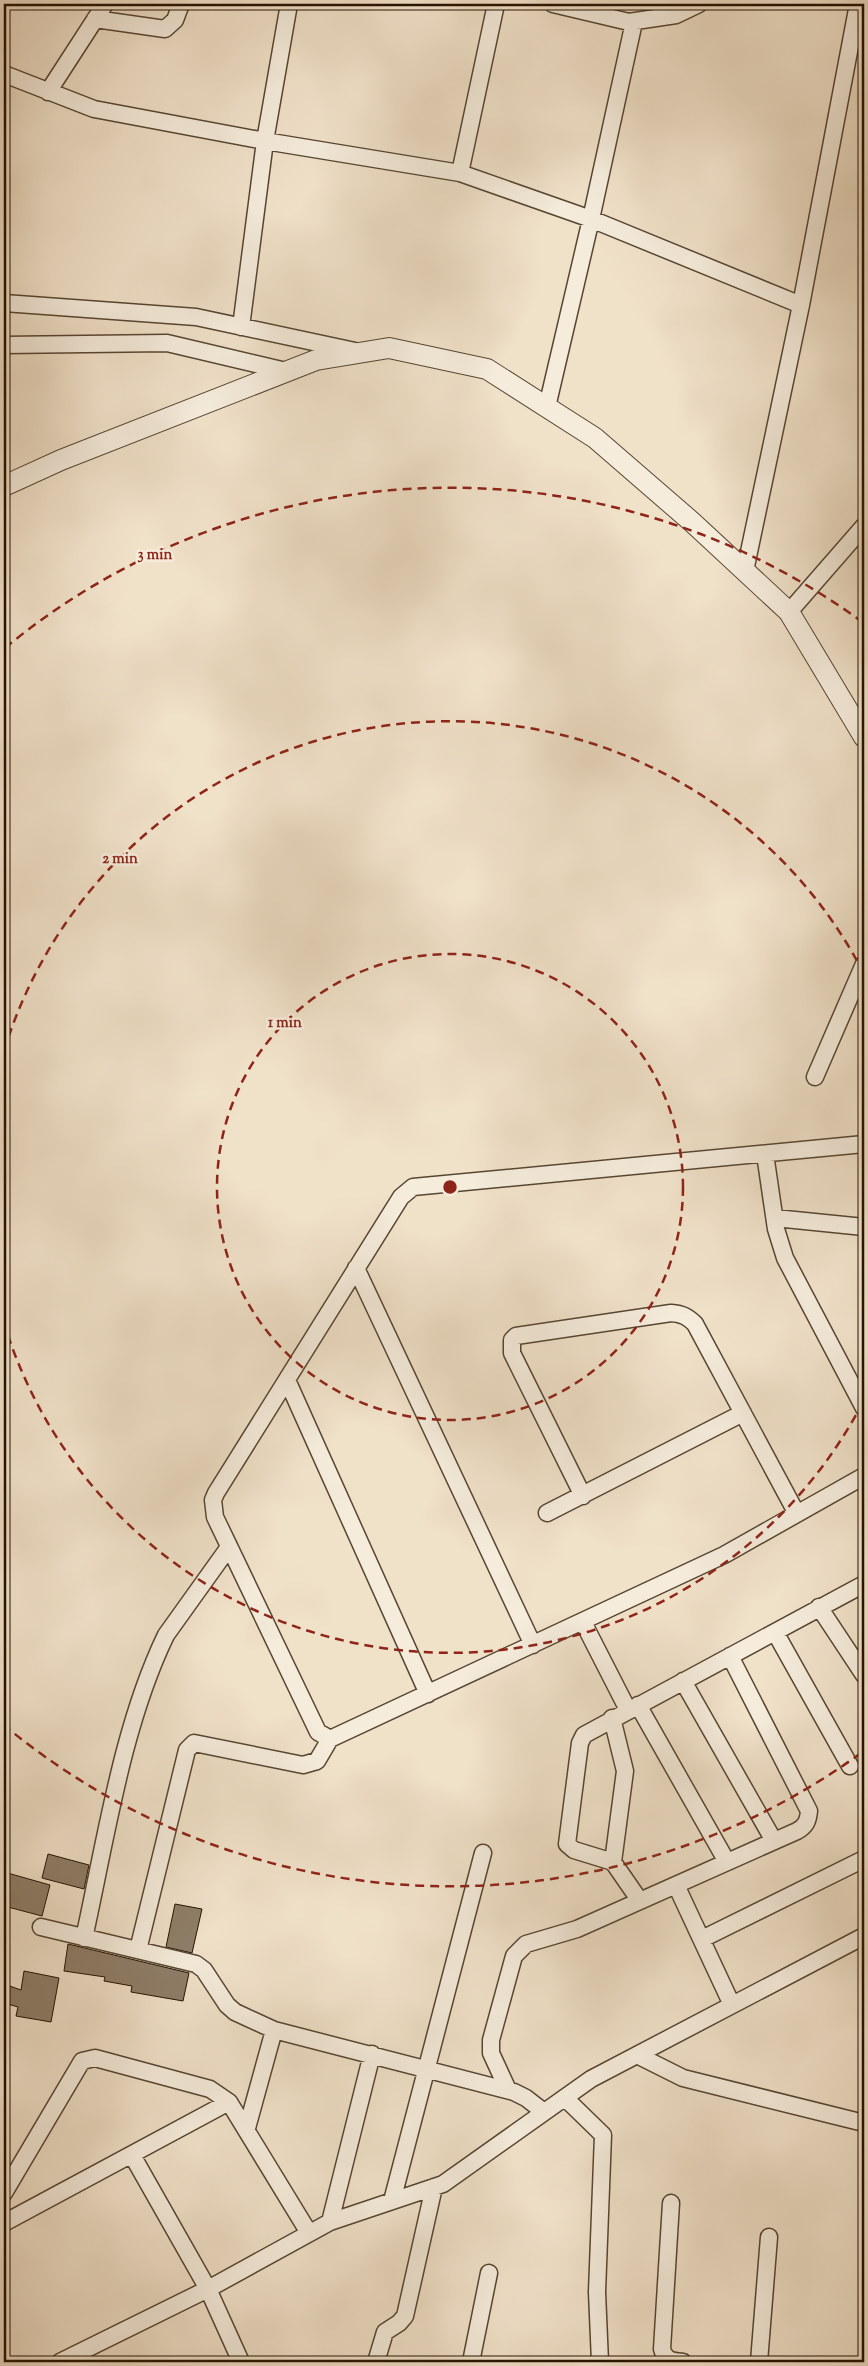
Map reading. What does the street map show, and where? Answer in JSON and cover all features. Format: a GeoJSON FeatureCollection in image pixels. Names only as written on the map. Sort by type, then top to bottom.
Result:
{"type":"FeatureCollection","features":[{"type":"Feature","properties":{"kind":"street"},"geometry":{"type":"LineString","coordinates":[[48,92],[105,4]]}},
{"type":"Feature","properties":{"kind":"street"},"geometry":{"type":"LineString","coordinates":[[95,19],[165,30],[175,20],[181,4]]}},
{"type":"Feature","properties":{"kind":"street"},"geometry":{"type":"LineString","coordinates":[[240,327],[265,141],[289,4]]}},
{"type":"Feature","properties":{"kind":"street"},"geometry":{"type":"LineString","coordinates":[[460,173],[496,4]]}},
{"type":"Feature","properties":{"kind":"street"},"geometry":{"type":"LineString","coordinates":[[553,4],[634,22],[676,15],[700,4]]}},
{"type":"Feature","properties":{"kind":"street"},"geometry":{"type":"LineString","coordinates":[[745,571],[801,305],[858,4]]}},
{"type":"Feature","properties":{"kind":"street"},"geometry":{"type":"LineString","coordinates":[[547,407],[634,22]]}},
{"type":"Feature","properties":{"kind":"street"},"geometry":{"type":"LineString","coordinates":[[4,74],[94,109],[265,141],[460,173],[591,218],[801,305]]}},
{"type":"Feature","properties":{"kind":"street"},"geometry":{"type":"LineString","coordinates":[[4,303],[183,316],[361,352]]}},
{"type":"Feature","properties":{"kind":"street"},"geometry":{"type":"LineString","coordinates":[[4,345],[168,343],[286,371]]}},
{"type":"Feature","properties":{"kind":"street"},"geometry":{"type":"LineString","coordinates":[[4,486],[61,460],[316,360],[389,348],[487,369],[595,438],[789,612],[864,737]]}},
{"type":"Feature","properties":{"kind":"street"},"geometry":{"type":"LineString","coordinates":[[789,612],[864,526]]}},
{"type":"Feature","properties":{"kind":"street"},"geometry":{"type":"LineString","coordinates":[[815,1077],[856,978],[864,964]]}},
{"type":"Feature","properties":{"kind":"street"},"geometry":{"type":"LineString","coordinates":[[330,1739],[318,1732],[215,1517],[214,1500],[216,1493],[400,1197],[413,1187],[864,1144]]}},
{"type":"Feature","properties":{"kind":"street"},"geometry":{"type":"LineString","coordinates":[[765,1154],[774,1218],[785,1258],[864,1408]]}},
{"type":"Feature","properties":{"kind":"street"},"geometry":{"type":"LineString","coordinates":[[774,1218],[864,1227]]}},
{"type":"Feature","properties":{"kind":"street"},"geometry":{"type":"LineString","coordinates":[[356,1268],[533,1645]]}},
{"type":"Feature","properties":{"kind":"street"},"geometry":{"type":"LineString","coordinates":[[583,1496],[512,1353],[512,1340],[516,1336],[671,1313],[688,1317],[695,1324],[797,1514]]}},
{"type":"Feature","properties":{"kind":"street"},"geometry":{"type":"LineString","coordinates":[[286,1380],[428,1694]]}},
{"type":"Feature","properties":{"kind":"street"},"geometry":{"type":"LineString","coordinates":[[547,1514],[743,1413]]}},
{"type":"Feature","properties":{"kind":"street"},"geometry":{"type":"LineString","coordinates":[[138,1950],[187,1750],[194,1743],[303,1765],[316,1761],[330,1739],[724,1556],[864,1476]]}},
{"type":"Feature","properties":{"kind":"street"},"geometry":{"type":"LineString","coordinates":[[84,1938],[131,1729],[160,1650],[166,1635],[229,1547]]}},
{"type":"Feature","properties":{"kind":"street"},"geometry":{"type":"LineString","coordinates":[[640,1901],[613,1862],[570,1848],[566,1840],[580,1743],[590,1730],[864,1584]]}},
{"type":"Feature","properties":{"kind":"street"},"geometry":{"type":"LineString","coordinates":[[819,1608],[864,1675]]}},
{"type":"Feature","properties":{"kind":"street"},"geometry":{"type":"LineString","coordinates":[[583,1622],[727,1862]]}},
{"type":"Feature","properties":{"kind":"street"},"geometry":{"type":"LineString","coordinates":[[775,1632],[850,1766]]}},
{"type":"Feature","properties":{"kind":"street"},"geometry":{"type":"LineString","coordinates":[[508,2090],[491,2053],[490,2040],[514,1956],[519,1949],[526,1944],[578,1929],[804,1827],[808,1820],[809,1811],[730,1656]]}},
{"type":"Feature","properties":{"kind":"street"},"geometry":{"type":"LineString","coordinates":[[682,1681],[774,1841]]}},
{"type":"Feature","properties":{"kind":"street"},"geometry":{"type":"LineString","coordinates":[[612,1718],[624,1771],[613,1862]]}},
{"type":"Feature","properties":{"kind":"street"},"geometry":{"type":"LineString","coordinates":[[392,2201],[483,1853]]}},
{"type":"Feature","properties":{"kind":"street"},"geometry":{"type":"LineString","coordinates":[[702,1939],[864,1858]]}},
{"type":"Feature","properties":{"kind":"street"},"geometry":{"type":"LineString","coordinates":[[676,1885],[732,2005]]}},
{"type":"Feature","properties":{"kind":"street"},"geometry":{"type":"LineString","coordinates":[[41,1927],[196,1964],[204,1970],[227,2005],[235,2012],[274,2030],[508,2090],[526,2098],[544,2112]]}},
{"type":"Feature","properties":{"kind":"street"},"geometry":{"type":"LineString","coordinates":[[60,2362],[208,2289],[330,2222],[443,2184],[591,2079],[864,1936]]}},
{"type":"Feature","properties":{"kind":"street"},"geometry":{"type":"LineString","coordinates":[[247,2128],[274,2030]]}},
{"type":"Feature","properties":{"kind":"street"},"geometry":{"type":"LineString","coordinates":[[330,2222],[372,2054]]}},
{"type":"Feature","properties":{"kind":"street"},"geometry":{"type":"LineString","coordinates":[[637,2055],[683,2078],[864,2123]]}},
{"type":"Feature","properties":{"kind":"street"},"geometry":{"type":"LineString","coordinates":[[4,2192],[82,2061],[88,2058],[95,2058],[210,2089],[229,2102],[247,2128],[310,2233]]}},
{"type":"Feature","properties":{"kind":"street"},"geometry":{"type":"LineString","coordinates":[[565,2098],[603,2135],[597,2292],[600,2362]]}},
{"type":"Feature","properties":{"kind":"street"},"geometry":{"type":"LineString","coordinates":[[4,2223],[229,2102]]}},
{"type":"Feature","properties":{"kind":"street"},"geometry":{"type":"LineString","coordinates":[[132,2155],[208,2289],[241,2362]]}},
{"type":"Feature","properties":{"kind":"street"},"geometry":{"type":"LineString","coordinates":[[376,2362],[385,2332],[399,2324],[405,2316],[434,2187]]}},
{"type":"Feature","properties":{"kind":"street"},"geometry":{"type":"LineString","coordinates":[[671,2203],[662,2349],[666,2358],[671,2361],[683,2362]]}},
{"type":"Feature","properties":{"kind":"street"},"geometry":{"type":"LineString","coordinates":[[759,2362],[769,2237]]}},
{"type":"Feature","properties":{"kind":"street"},"geometry":{"type":"LineString","coordinates":[[471,2362],[489,2273]]}},
{"type":"Feature","properties":{"kind":"building"},"geometry":{"type":"Polygon","coordinates":[[[48,1854],[89,1865],[84,1889],[42,1878],[48,1854]]]}},
{"type":"Feature","properties":{"kind":"building"},"geometry":{"type":"Polygon","coordinates":[[[4,1872],[50,1885],[42,1916],[4,1906],[4,1872]]]}},
{"type":"Feature","properties":{"kind":"building"},"geometry":{"type":"Polygon","coordinates":[[[175,1904],[202,1909],[192,1953],[166,1947],[175,1904]]]}},
{"type":"Feature","properties":{"kind":"building"},"geometry":{"type":"Polygon","coordinates":[[[68,1944],[189,1973],[183,2001],[131,1992],[132,1986],[104,1981],[105,1977],[64,1971],[68,1944]]]}},
{"type":"Feature","properties":{"kind":"building"},"geometry":{"type":"Polygon","coordinates":[[[24,1971],[59,1978],[51,2022],[16,2016],[18,2007],[4,2003],[4,1984],[21,1990],[24,1971]]]}}]}
